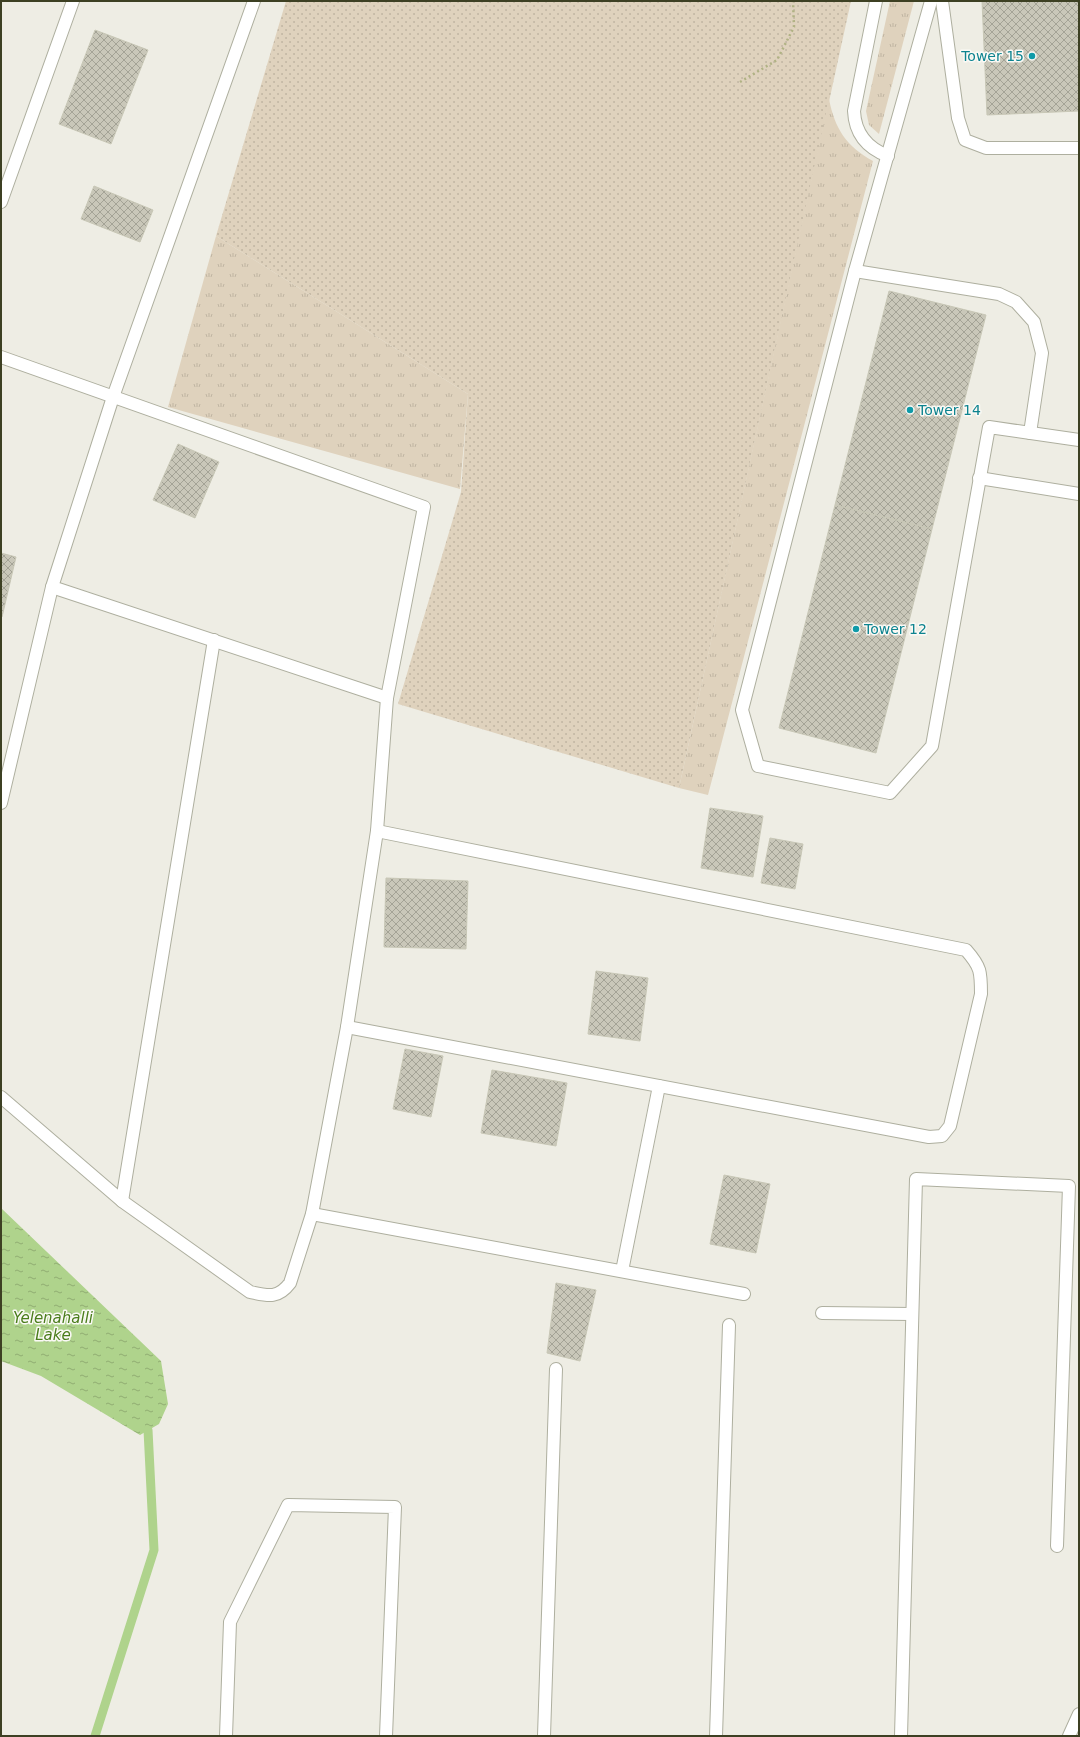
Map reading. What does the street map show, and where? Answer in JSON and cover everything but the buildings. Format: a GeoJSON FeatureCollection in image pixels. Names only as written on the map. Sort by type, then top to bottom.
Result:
{"type":"FeatureCollection","features":[{"type":"Feature","properties":{"kind":"street"},"geometry":{"type":"LineString","coordinates":[[1,202],[72,1]]}},
{"type":"Feature","properties":{"kind":"street"},"geometry":{"type":"LineString","coordinates":[[1,803],[52,587],[113,398],[254,1]]}},
{"type":"Feature","properties":{"kind":"street"},"geometry":{"type":"LineString","coordinates":[[876,1],[854,111],[854,121],[860,134],[869,147],[888,156]]}},
{"type":"Feature","properties":{"kind":"street"},"geometry":{"type":"LineString","coordinates":[[931,1],[855,270],[742,710],[758,766],[890,793],[932,746],[989,427],[1079,440]]}},
{"type":"Feature","properties":{"kind":"street"},"geometry":{"type":"LineString","coordinates":[[942,1],[958,118],[965,140],[986,148],[1079,148]]}},
{"type":"Feature","properties":{"kind":"street"},"geometry":{"type":"LineString","coordinates":[[855,270],[999,294],[1016,302],[1034,322],[1042,353],[1030,433]]}},
{"type":"Feature","properties":{"kind":"street"},"geometry":{"type":"LineString","coordinates":[[1,357],[113,398],[424,507],[387,698],[377,831],[347,1027],[312,1214],[290,1283],[284,1291],[276,1295],[264,1295],[250,1292],[122,1201],[1,1097]]}},
{"type":"Feature","properties":{"kind":"street"},"geometry":{"type":"LineString","coordinates":[[979,478],[1079,494]]}},
{"type":"Feature","properties":{"kind":"street"},"geometry":{"type":"LineString","coordinates":[[52,587],[387,698]]}},
{"type":"Feature","properties":{"kind":"street"},"geometry":{"type":"LineString","coordinates":[[122,1201],[214,640]]}},
{"type":"Feature","properties":{"kind":"street"},"geometry":{"type":"LineString","coordinates":[[347,1027],[929,1137],[942,1136],[950,1126],[981,994],[981,976],[977,963],[966,950],[377,831]]}},
{"type":"Feature","properties":{"kind":"street"},"geometry":{"type":"LineString","coordinates":[[622,1271],[660,1086]]}},
{"type":"Feature","properties":{"kind":"street"},"geometry":{"type":"LineString","coordinates":[[901,1736],[916,1179],[1069,1186],[1057,1546]]}},
{"type":"Feature","properties":{"kind":"street"},"geometry":{"type":"LineString","coordinates":[[312,1214],[744,1294]]}},
{"type":"Feature","properties":{"kind":"street"},"geometry":{"type":"LineString","coordinates":[[822,1313],[912,1314]]}},
{"type":"Feature","properties":{"kind":"street"},"geometry":{"type":"LineString","coordinates":[[716,1736],[729,1325]]}},
{"type":"Feature","properties":{"kind":"street"},"geometry":{"type":"LineString","coordinates":[[544,1736],[556,1369]]}},
{"type":"Feature","properties":{"kind":"street"},"geometry":{"type":"LineString","coordinates":[[226,1736],[230,1622],[288,1505],[395,1507],[386,1736]]}},
{"type":"Feature","properties":{"kind":"street"},"geometry":{"type":"LineString","coordinates":[[1069,1736],[1079,1714]]}},
{"type":"Feature","properties":{"kind":"path"},"geometry":{"type":"LineString","coordinates":[[740,82],[777,60],[794,28],[793,1]]}},
{"type":"Feature","properties":{"kind":"green space"},"geometry":{"type":"Polygon","coordinates":[[[286,1],[851,1],[679,788],[398,704],[461,492],[468,394],[216,236],[286,1]]]}},
{"type":"Feature","properties":{"kind":"green space"},"geometry":{"type":"Polygon","coordinates":[[[890,1],[914,1],[879,134],[869,125],[866,111],[890,1]]]}},
{"type":"Feature","properties":{"kind":"green space"},"geometry":{"type":"Polygon","coordinates":[[[829,99],[838,128],[843,136],[856,149],[873,161],[708,795],[679,788],[829,99]]]}},
{"type":"Feature","properties":{"kind":"green space"},"geometry":{"type":"Polygon","coordinates":[[[216,236],[468,394],[460,489],[168,407],[216,236]]]}},
{"type":"Feature","properties":{"kind":"water","name":"Yelenahalli Lake"},"geometry":{"type":"Polygon","coordinates":[[[1,1208],[161,1361],[168,1404],[159,1424],[140,1435],[41,1376],[1,1361],[1,1208]]]}},
{"type":"Feature","properties":{"kind":"waterway"},"geometry":{"type":"LineString","coordinates":[[95,1736],[154,1550],[148,1430]]}},
{"type":"Feature","properties":{"kind":"place","name":"Tower 15"},"geometry":{"type":"Point","coordinates":[1032,56]}},
{"type":"Feature","properties":{"kind":"place","name":"Tower 14"},"geometry":{"type":"Point","coordinates":[910,410]}},
{"type":"Feature","properties":{"kind":"place","name":"Tower 12"},"geometry":{"type":"Point","coordinates":[856,629]}}]}
